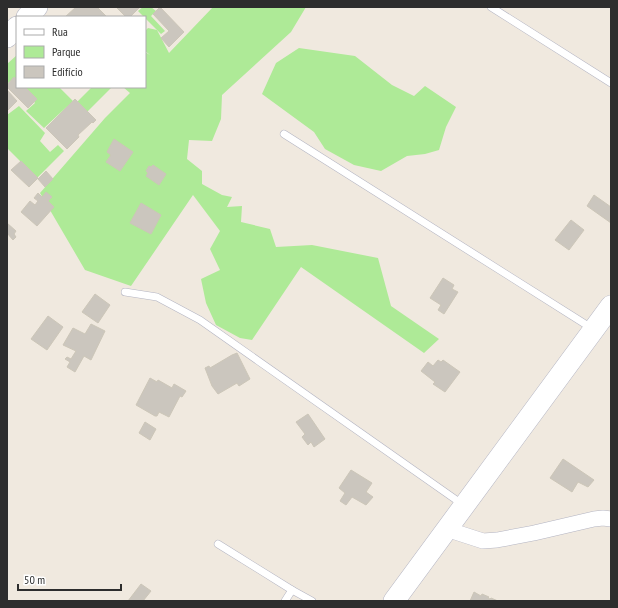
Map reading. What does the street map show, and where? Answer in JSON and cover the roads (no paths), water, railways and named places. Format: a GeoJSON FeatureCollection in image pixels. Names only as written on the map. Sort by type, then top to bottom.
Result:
{"type":"FeatureCollection","features":[{"type":"Feature","properties":{"kind":"street"},"geometry":{"type":"LineString","coordinates":[[18,7],[26,16]]}},
{"type":"Feature","properties":{"kind":"street"},"geometry":{"type":"LineString","coordinates":[[28,16],[37,7]]}},
{"type":"Feature","properties":{"kind":"street"},"geometry":{"type":"LineString","coordinates":[[7,37],[16,28]]}},
{"type":"Feature","properties":{"kind":"street"},"geometry":{"type":"LineString","coordinates":[[394,601],[611,306]]}},
{"type":"Feature","properties":{"kind":"street"},"geometry":{"type":"LineString","coordinates":[[446,529],[469,538],[483,541],[534,533],[594,519],[611,519]]}},
{"type":"Feature","properties":{"kind":"lane"},"geometry":{"type":"LineString","coordinates":[[491,7],[611,84]]}},
{"type":"Feature","properties":{"kind":"lane"},"geometry":{"type":"LineString","coordinates":[[284,134],[593,330]]}},
{"type":"Feature","properties":{"kind":"lane"},"geometry":{"type":"LineString","coordinates":[[125,292],[157,297],[200,320],[464,505]]}},
{"type":"Feature","properties":{"kind":"lane"},"geometry":{"type":"LineString","coordinates":[[218,544],[312,601]]}},
{"type":"Feature","properties":{"kind":"lane"},"geometry":{"type":"LineString","coordinates":[[285,601],[292,590]]}}]}
